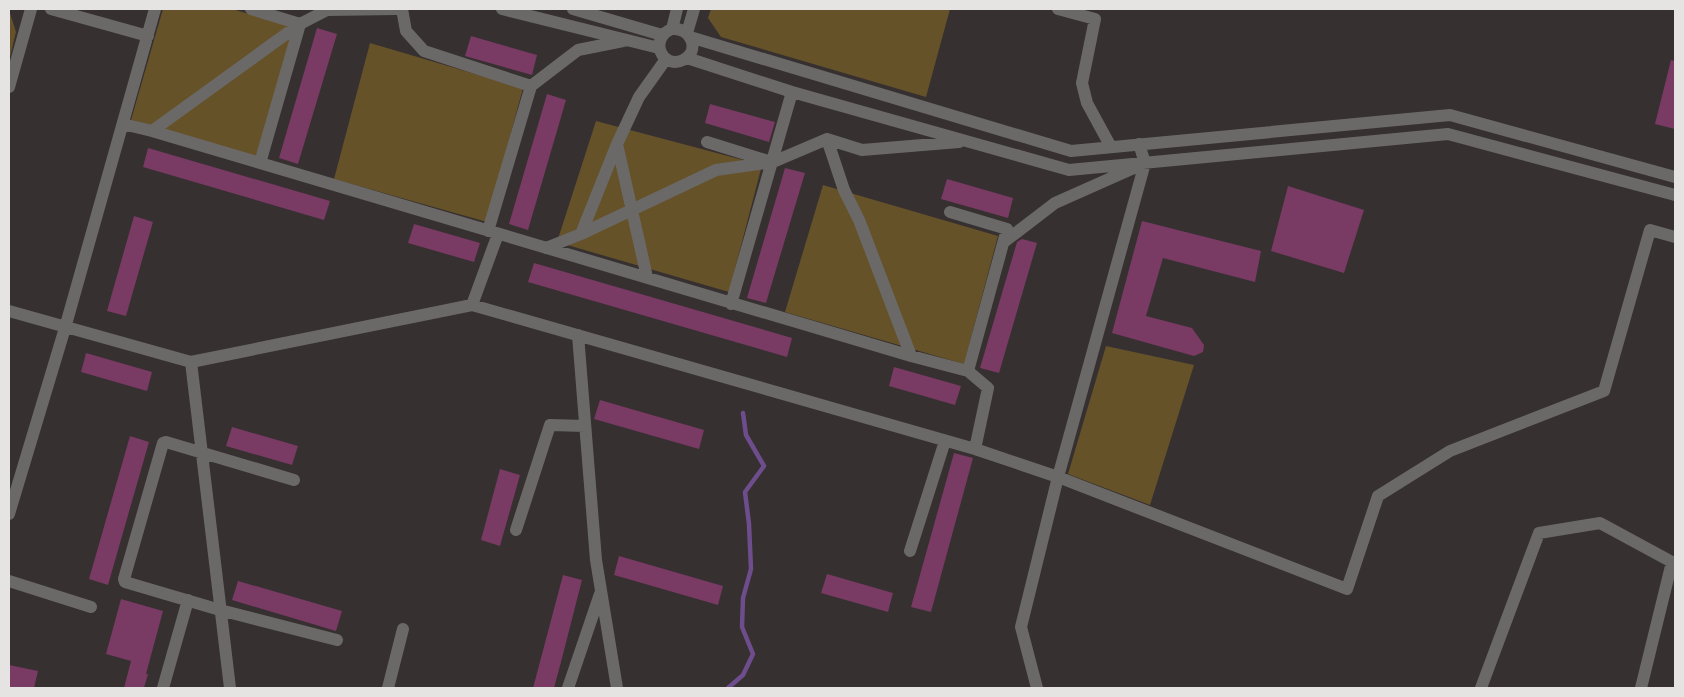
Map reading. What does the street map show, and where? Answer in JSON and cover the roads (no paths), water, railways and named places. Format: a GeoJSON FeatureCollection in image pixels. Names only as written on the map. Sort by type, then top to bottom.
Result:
{"type":"FeatureCollection","features":[{"type":"Feature","properties":{"kind":"street"},"geometry":{"type":"LineString","coordinates":[[9,87],[31,9]]}},
{"type":"Feature","properties":{"kind":"street"},"geometry":{"type":"LineString","coordinates":[[50,9],[148,36]]}},
{"type":"Feature","properties":{"kind":"street"},"geometry":{"type":"LineString","coordinates":[[9,514],[65,328],[156,9]]}},
{"type":"Feature","properties":{"kind":"street"},"geometry":{"type":"LineString","coordinates":[[251,9],[300,24]]}},
{"type":"Feature","properties":{"kind":"street"},"geometry":{"type":"LineString","coordinates":[[152,131],[300,24],[327,10],[396,9]]}},
{"type":"Feature","properties":{"kind":"street"},"geometry":{"type":"LineString","coordinates":[[402,9],[406,31],[424,51],[531,86]]}},
{"type":"Feature","properties":{"kind":"street"},"geometry":{"type":"LineString","coordinates":[[502,9],[659,48]]}},
{"type":"Feature","properties":{"kind":"street"},"geometry":{"type":"LineString","coordinates":[[573,9],[667,32],[677,28],[689,35],[1071,151],[1450,115],[1675,177]]}},
{"type":"Feature","properties":{"kind":"street"},"geometry":{"type":"LineString","coordinates":[[677,9],[667,32],[660,40],[659,48],[666,59],[677,62],[687,58],[792,92],[1069,170],[1448,134],[1675,196]]}},
{"type":"Feature","properties":{"kind":"street"},"geometry":{"type":"LineString","coordinates":[[687,58],[692,48],[689,35],[694,9]]}},
{"type":"Feature","properties":{"kind":"street"},"geometry":{"type":"LineString","coordinates":[[1058,9],[1095,19],[1082,83],[1087,104],[1111,147]]}},
{"type":"Feature","properties":{"kind":"street"},"geometry":{"type":"LineString","coordinates":[[260,163],[300,24]]}},
{"type":"Feature","properties":{"kind":"street"},"geometry":{"type":"LineString","coordinates":[[472,305],[531,86],[578,50],[628,40]]}},
{"type":"Feature","properties":{"kind":"street"},"geometry":{"type":"LineString","coordinates":[[581,234],[638,97],[666,59]]}},
{"type":"Feature","properties":{"kind":"street"},"geometry":{"type":"LineString","coordinates":[[817,99],[824,77]]}},
{"type":"Feature","properties":{"kind":"street"},"geometry":{"type":"LineString","coordinates":[[732,304],[792,92]]}},
{"type":"Feature","properties":{"kind":"street"},"geometry":{"type":"LineString","coordinates":[[123,124],[647,277],[732,304],[968,371],[988,388],[976,449]]}},
{"type":"Feature","properties":{"kind":"street"},"geometry":{"type":"LineString","coordinates":[[546,248],[581,234],[716,170],[773,162],[827,139],[862,150],[969,141]]}},
{"type":"Feature","properties":{"kind":"street"},"geometry":{"type":"LineString","coordinates":[[827,139],[844,190],[859,220],[911,356]]}},
{"type":"Feature","properties":{"kind":"street"},"geometry":{"type":"LineString","coordinates":[[707,142],[773,162]]}},
{"type":"Feature","properties":{"kind":"street"},"geometry":{"type":"LineString","coordinates":[[617,144],[647,277]]}},
{"type":"Feature","properties":{"kind":"street"},"geometry":{"type":"LineString","coordinates":[[1037,688],[1021,627],[1058,477],[1145,163],[1139,144]]}},
{"type":"Feature","properties":{"kind":"street"},"geometry":{"type":"LineString","coordinates":[[1004,242],[1054,203],[1145,163]]}},
{"type":"Feature","properties":{"kind":"street"},"geometry":{"type":"LineString","coordinates":[[950,212],[1007,229],[968,371]]}},
{"type":"Feature","properties":{"kind":"street"},"geometry":{"type":"LineString","coordinates":[[9,312],[191,362],[472,305],[976,449],[1058,477],[1347,588],[1378,496],[1450,451],[1604,391],[1650,230],[1675,237]]}},
{"type":"Feature","properties":{"kind":"street"},"geometry":{"type":"LineString","coordinates":[[578,335],[596,560],[617,688]]}},
{"type":"Feature","properties":{"kind":"street"},"geometry":{"type":"LineString","coordinates":[[191,362],[230,688]]}},
{"type":"Feature","properties":{"kind":"street"},"geometry":{"type":"LineString","coordinates":[[516,530],[550,425],[585,426]]}},
{"type":"Feature","properties":{"kind":"street"},"geometry":{"type":"LineString","coordinates":[[910,551],[945,441]]}},
{"type":"Feature","properties":{"kind":"street"},"geometry":{"type":"LineString","coordinates":[[294,480],[166,442],[161,446],[124,577],[125,582],[220,610],[338,640]]}},
{"type":"Feature","properties":{"kind":"street"},"geometry":{"type":"LineString","coordinates":[[1481,688],[1539,532],[1600,523],[1672,562],[1640,688]]}},
{"type":"Feature","properties":{"kind":"street"},"geometry":{"type":"LineString","coordinates":[[9,581],[90,607]]}},
{"type":"Feature","properties":{"kind":"street"},"geometry":{"type":"LineString","coordinates":[[568,688],[601,592]]}},
{"type":"Feature","properties":{"kind":"street"},"geometry":{"type":"LineString","coordinates":[[163,688],[188,600]]}},
{"type":"Feature","properties":{"kind":"street"},"geometry":{"type":"LineString","coordinates":[[388,688],[403,629]]}},
{"type":"Feature","properties":{"kind":"waterway"},"geometry":{"type":"LineString","coordinates":[[728,688],[743,675],[753,654],[742,627],[743,598],[751,569],[749,524],[745,492],[764,466],[746,435],[743,413]]}}]}
